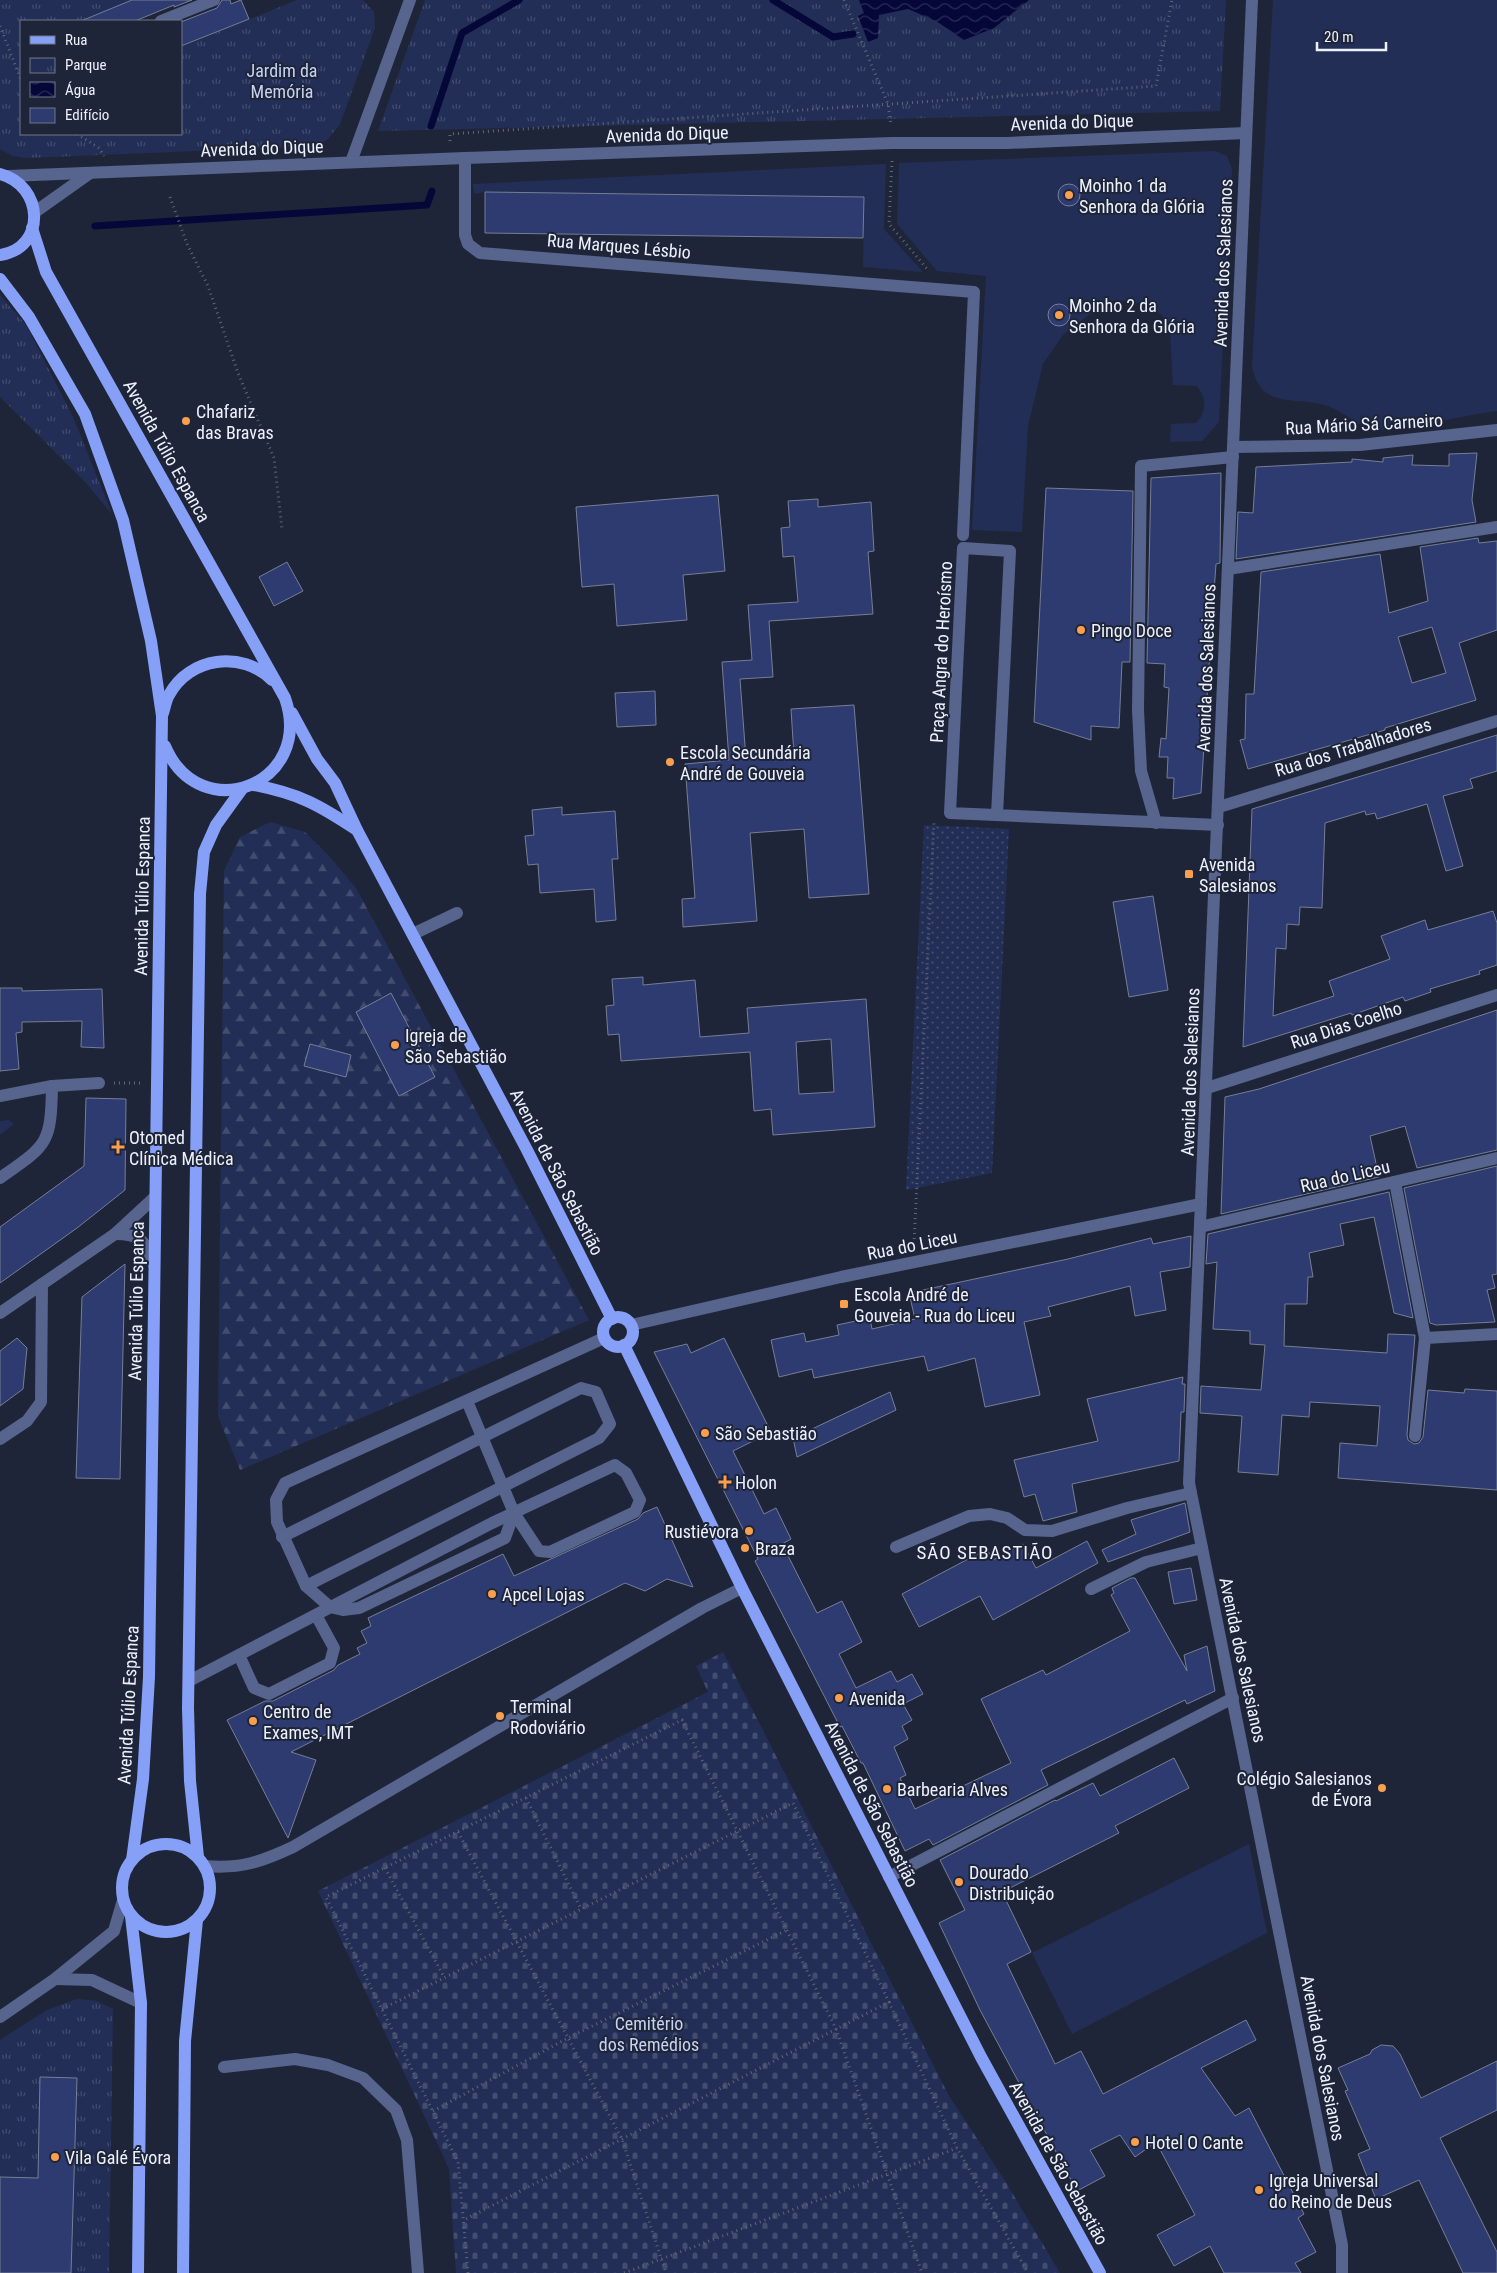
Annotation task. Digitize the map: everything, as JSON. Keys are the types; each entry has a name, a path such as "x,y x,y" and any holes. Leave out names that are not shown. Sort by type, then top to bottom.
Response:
{"main road":[{"path":"4,175 27,190 35,212"},
{"name":"Avenida Túlio Espanca","path":"0,255 17,248 26,240 32,228 35,212"},
{"name":"Avenida Túlio Espanca","path":"32,228 46,272 279,687 290,710 291,729 288,748 278,765 248,787 216,825 204,852 200,894 189,1681 190,1781 201,1862 209,1880 210,1894 205,1908 197,1920 185,2041 183,2273"},
{"name":"Avenida Túlio Espanca","path":"0,279 29,316 84,414 123,520 151,641 162,716 148,1706 143,1779 132,1860 125,1872 122,1886 123,1900 131,1916 141,2003 138,2273"},
{"name":"Avenida Túlio Espanca","path":"162,716 169,695 182,677 201,665 222,660 244,662 263,672 279,687"},
{"name":"Avenida de São Sebastião","path":"290,710 317,758 335,783 357,830 527,1150 612,1319"},
{"name":"Avenida Túlio Espanca","path":"163,741 171,760 184,775 202,786 222,791 248,787"},
{"name":"Avenida de São Sebastião","path":"248,787 286,791 316,804 357,830"},
{"path":"612,1319 625,1319 631,1325 631,1339 624,1346 611,1345 604,1338 603,1329 612,1319"},
{"name":"Avenida de São Sebastião","path":"624,1346 742,1588 981,2057 1100,2273"},
{"path":"132,1860 143,1850 157,1845 171,1844 186,1848 201,1862"},
{"path":"131,1916 142,1926 156,1931 170,1932 185,1928 197,1920"}],"street":[{"path":"164,20 214,0"},
{"path":"352,162 410,0"},
{"name":"Avenida dos Salesianos","path":"1252,0 1189,1483 1342,2245 1342,2273"},
{"name":"Avenida do Dique","path":"4,175 1246,133"},
{"name":"Rua Marques Lésbio","path":"465,158 465,235 468,244 480,253 974,292 963,535"},
{"path":"35,212 90,173"},
{"name":"Rua Mário Sá Carneiro","path":"1156,823 1141,770 1138,710 1141,466 1233,452 1360,445 1497,430"},
{"path":"1228,569 1497,527"},
{"name":"Praça Angra do Heroísmo","path":"963,548 1010,551 997,815 950,813 963,548"},
{"name":"Rua dos Trabalhadores","path":"1219,807 1497,721"},
{"path":"997,815 1218,825"},
{"path":"413,934 458,912"},
{"name":"Rua Dias Coelho","path":"1206,1088 1497,995"},
{"path":"0,1096 52,1086 99,1083"},
{"path":"0,1178 34,1155 48,1138 52,1122 52,1086"},
{"name":"Rua do Liceu","path":"1200,1227 1497,1158"},
{"path":"1395,1182 1425,1338 1415,1436"},
{"path":"0,1313 115,1234 154,1198"},
{"name":"Rua do Liceu","path":"631,1325 914,1262 1201,1204"},
{"path":"115,1234 136,1236 142,1240 147,1246 154,1264"},
{"path":"0,1439 27,1421 41,1402 42,1284"},
{"path":"1425,1338 1497,1334"},
{"path":"514,1513 505,1538 359,1608 342,1610 330,1607 306,1586 276,1522 276,1500 285,1483 604,1338"},
{"path":"282,1537 581,1388 596,1392 610,1424 599,1438 306,1586"},
{"path":"189,1681 514,1513 614,1465 626,1473 640,1500 635,1512 550,1552 539,1551 514,1513 467,1401"},
{"path":"896,1547 969,1516 990,1514 1007,1518 1025,1530 1052,1531 1127,1508 1192,1494"},
{"path":"1091,1589 1146,1562 1202,1548"},
{"path":"201,1862 228,1868 256,1864 293,1847 694,1612 742,1588"},
{"path":"239,1655 254,1688 269,1694 330,1663 334,1648 316,1615"},
{"path":"890,1877 1233,1698"},
{"path":"0,2017 55,1980 114,1931 123,1900"},
{"path":"55,1980 92,1980 141,2003"},
{"path":"224,2067 295,2059 328,2065 363,2078 396,2110 407,2140 418,2273"}],"path":[{"path":"844,0 888,104 891,127"},
{"path":"450,134 1156,86 1172,0"},
{"path":"0,26 20,76"},
{"path":"78,135 98,148 105,159"},
{"path":"892,160 889,224 931,273 930,289"},
{"path":"170,197 187,244 208,286 238,373 274,458 282,529"},
{"path":"914,1262 935,813"},
{"path":"99,1083 156,1082"},
{"path":"468,2273 458,2162 326,1897 682,1720 836,2029 922,2273"},
{"path":"526,1798 581,1908"},
{"path":"382,2008 793,1803 957,2148 1028,2273"},
{"path":"458,1832 515,1942 622,2139 666,2273"},
{"path":"385,1868 444,1977"},
{"path":"433,2111 568,2038 786,1930"},
{"path":"464,2220 889,2002"},
{"path":"624,2273 957,2148"}],"green space":[{"name":"Jardim da Memória","path":"0,0 132,0 82,20 20,20 20,135 182,135 182,47 297,0 363,0 374,12 375,28 340,124 328,139 316,146 26,158 13,156 0,149"},
{"path":"425,0 1226,0 1220,111 378,131"},
{"path":"1273,0 1497,0 1497,411 1412,427 1376,430 1361,425 1328,406 1272,396 1263,390 1257,380 1252,366"},
{"path":"1215,151 1227,156 1232,169 1219,422 1202,441 1170,442 1171,424 1196,423 1200,418 1204,409 1203,396 1197,386 1173,385 1170,333 1162,315 1145,304 1118,300 1103,304 1063,335 1043,364 1028,426 1022,532 972,530 986,276 937,271 897,224 899,163"},
{"path":"886,164 884,229 923,272 863,267 864,197 485,192 474,194 473,184"},
{"path":"0,295 26,325 73,417 112,514 86,483 0,397"},
{"path":"270,822 305,832 329,856 356,888 589,1320 240,1470 218,1416 224,871 240,837"},
{"path":"924,825 1009,829 992,1173 906,1190"},
{"path":"9,1120 14,1124 0,1135 0,1121"},
{"name":"Cemitério dos Remédios","path":"723,1652 949,2096 1005,2181 1060,2273 456,2273 449,2168 318,1891 708,1692 696,1666"},
{"path":"1249,1844 1267,1933 1072,2034 1032,1953"},
{"name":"Vila Galé Évora","path":"77,1999 97,2001 113,2009 109,2273 0,2273 0,2040 47,2010"}],"water":[{"path":"859,0 1029,0 994,28 964,40 936,21 908,9 879,15 878,38 868,42 858,16 864,13"}],"building":[{"path":"132,0 192,0 174,7 174,5 137,20 83,20"},
{"path":"222,0 230,0 231,4 241,0 249,19 182,46 182,22 217,8"},
{"name":"Moinho 1 da Senhora da Glória","path":"1069,184 1077,187 1080,195 1077,203 1069,206 1061,203 1058,195 1061,187"},
{"path":"485,192 864,197 863,238 485,233"},
{"name":"Moinho 2 da Senhora da Glória","path":"1059,304 1067,307 1070,315 1067,323 1059,326 1051,323 1048,315 1051,307"},
{"path":"1477,453 1472,500 1476,522 1236,559 1238,512 1253,513 1256,467 1352,462 1352,459 1383,462 1383,458 1413,455 1412,465 1449,466 1449,454"},
{"path":"1221,473 1220,563 1216,564 1201,793 1173,799 1174,778 1167,778 1168,757 1159,757 1161,738 1166,739 1169,688 1164,687 1165,664 1147,663 1151,478"},
{"name":"Pingo Doce","path":"1046,488 1133,491 1130,662 1122,662 1119,728 1091,726 1091,740 1034,722"},
{"path":"718,495 725,571 683,575 687,620 617,626 614,584 582,587 576,507"},
{"path":"818,499 818,507 871,502 874,551 868,552 873,614 769,621 773,677 740,679 746,759 794,756 791,709 854,705 869,894 809,898 804,829 750,833 757,921 683,927 682,899 695,898 685,764 729,760 722,662 752,660 748,605 798,602 794,556 783,557 781,528 790,527 788,501"},
{"path":"1478,538 1479,543 1497,541 1497,630 1459,643 1476,700 1385,728 1385,730 1248,769 1240,740 1245,739 1246,694 1254,694 1261,572 1380,554 1389,613 1428,601 1420,547","holes":["1432,627 1446,673 1412,683 1398,637"]},
{"path":"287,562 303,591 274,606 259,577"},
{"path":"655,691 656,725 617,727 615,693"},
{"path":"1497,735 1497,771 1470,779 1473,788 1443,796 1463,866 1446,871 1427,804 1377,819 1375,813 1366,815 1365,811 1325,823 1322,908 1300,907 1299,925 1287,924 1286,949 1276,948 1273,1016 1334,996 1329,981 1390,959 1381,936 1425,920 1428,930 1493,911 1497,923 1497,965 1479,971 1480,974 1430,989 1431,992 1405,1001 1403,997 1352,1015 1351,1013 1243,1047 1252,809"},
{"path":"562,807 562,815 615,811 618,859 612,859 616,920 596,922 594,889 540,893 538,864 528,865 525,836 534,835 532,810"},
{"path":"1153,896 1168,990 1129,997 1113,902"},
{"path":"643,977 643,985 695,980 700,1037 749,1033 747,1008 866,999 875,1127 773,1135 771,1109 754,1111 750,1052 621,1061 619,1034 608,1035 606,1006 614,1005 612,979","holes":["831,1039 834,1092 799,1094 796,1042"]},
{"path":"0,988 22,988 22,991 102,989 104,1048 81,1047 82,1021 22,1022 22,1032 16,1033 19,1069 0,1071"},
{"name":"Igreja de São Sebastião","path":"391,993 435,1077 399,1096 356,1012"},
{"path":"1497,1010 1497,1150 1417,1168 1405,1126 1370,1136 1379,1177 1221,1214 1225,1097 1259,1089"},
{"path":"310,1044 351,1055 346,1077 304,1066"},
{"path":"86,1098 126,1099 125,1190 77,1228 0,1283 0,1227 84,1166"},
{"path":"1497,1166 1497,1274 1492,1275 1495,1288 1487,1290 1495,1322 1436,1325 1430,1323 1404,1188"},
{"path":"1389,1192 1413,1318 1394,1313 1374,1217 1340,1224 1344,1245 1309,1253 1313,1277 1308,1277 1307,1304 1285,1304 1284,1346 1387,1353 1388,1334 1415,1335 1408,1440 1414,1444 1419,1443 1423,1437 1428,1390 1464,1393 1465,1389 1497,1391 1497,1490 1338,1478 1340,1443 1377,1446 1380,1406 1310,1402 1309,1417 1282,1415 1278,1475 1238,1472 1242,1416 1200,1413 1201,1386 1261,1390 1265,1345 1250,1344 1250,1331 1213,1329 1217,1262 1206,1264 1208,1234"},
{"path":"1191,1236 1190,1267 1160,1272 1166,1310 1135,1316 1130,1286 1048,1307 1051,1316 1024,1322 1040,1395 985,1407 975,1358 928,1371 924,1356 814,1378 812,1369 779,1377 771,1340 804,1333 806,1342 839,1335 837,1325 870,1318 872,1329 915,1319 909,1293 1068,1259 1151,1238 1153,1244"},
{"path":"125,1264 120,1479 76,1478 82,1297"},
{"path":"17,1338 27,1348 23,1389 0,1406 0,1351"},
{"path":"724,1338 771,1432 733,1451 764,1514 776,1508 791,1539 782,1544 817,1613 842,1601 862,1642 839,1654 856,1688 891,1671 897,1682 912,1674 923,1694 903,1704 912,1720 902,1726 908,1739 894,1747 906,1775 900,1778 915,1809 1011,1763 981,1699 1043,1670 1046,1675 1130,1631 1111,1595 1114,1593 1112,1588 1131,1578 1135,1578 1187,1671 1184,1655 1207,1646 1215,1691 1187,1704 1185,1700 1041,1770 1048,1785 933,1845 929,1839 905,1851 863,1763 861,1763 842,1726 840,1727 755,1561 758,1559 654,1352 687,1344 691,1353"},
{"path":"1183,1377 1182,1384 1185,1384 1184,1412 1181,1412 1179,1461 1072,1484 1077,1512 1043,1521 1035,1494 1024,1497 1014,1460 1098,1441 1087,1399"},
{"path":"890,1392 896,1410 797,1457 793,1438"},
{"path":"1185,1503 1190,1532 1108,1562 1102,1550 1136,1534 1131,1520"},
{"name":"Terminal Rodoviário","path":"657,1507 693,1587 667,1579 645,1591 625,1583 291,1752 316,1760 288,1838 227,1720 265,1701 273,1701 334,1670 338,1665 360,1654 357,1648 367,1643 361,1631 371,1626 368,1618 503,1554 514,1576 638,1519 643,1513"},
{"path":"1087,1541 1098,1563 993,1620 980,1596 919,1627 902,1594 987,1549 993,1560 1023,1544 1036,1568"},
{"path":"1191,1568 1197,1600 1174,1604 1168,1572"},
{"path":"1174,1758 1189,1788 1115,1826 1119,1833 1002,1892 1031,1952 1007,1964 1055,2064 1081,2051 1103,2094 1246,2020 1256,2040 1201,2068 1235,2116 1249,2108 1304,2214 1298,2218 1316,2252 1295,2263 1301,2273 1224,2273 1210,2246 1174,2266 1157,2235 1195,2215 1156,2142 1135,2157 1120,2135 1090,2150 1105,2176 1077,2191 980,2010 939,1923 965,1910 940,1860 1055,1800 1093,1783 1100,1796"},
{"path":"1381,2045 1393,2046 1400,2054 1421,2098 1497,2061 1497,2110 1440,2138 1497,2252 1497,2273 1463,2273 1419,2180 1376,2199 1358,2154 1370,2149 1345,2091 1348,2090 1338,2068 1370,2054 1372,2050"},
{"path":"40,2077 77,2078 71,2273 0,2273 0,2177 38,2178"}],"waterway":[{"path":"431,126 462,33 519,0"},
{"path":"773,0 833,37 853,34"},
{"path":"95,226 427,205 432,191"}],"place":[{"name":"Moinho 1 da Senhora da Glória","path":"1069,195"},
{"name":"Moinho 2 da Senhora da Glória","path":"1059,315"},
{"name":"Chafariz das Bravas","path":"186,421"},
{"name":"Pingo Doce","path":"1081,630"},
{"name":"Escola Secundária André de Gouveia","path":"670,762"},
{"name":"Avenida Salesianos","path":"1189,874"},
{"name":"Igreja de São Sebastião","path":"395,1045"},
{"name":"Otomed Clínica Médica","path":"118,1147"},
{"name":"Escola André de Gouveia - Rua do Liceu","path":"844,1304"},
{"name":"São Sebastião","path":"705,1433"},
{"name":"Holon","path":"725,1482"},
{"name":"Rustiévora","path":"749,1531"},
{"name":"Braza","path":"745,1548"},
{"name":"Apcel Lojas","path":"492,1594"},
{"name":"Avenida","path":"839,1698"},
{"name":"Terminal Rodoviário","path":"500,1716"},
{"name":"Centro de Exames, IMT","path":"253,1721"},
{"name":"Colégio Salesianos de Évora","path":"1382,1788"},
{"name":"Barbearia Alves","path":"887,1789"},
{"name":"Dourado Distribuição","path":"959,1882"},
{"name":"Hotel O Cante","path":"1135,2142"},
{"name":"Vila Galé Évora","path":"55,2157"},
{"name":"Igreja Universal do Reino de Deus","path":"1259,2190"}],"district":[{"name":"SÃO SEBASTIÃO","path":"985,1552"}]}
